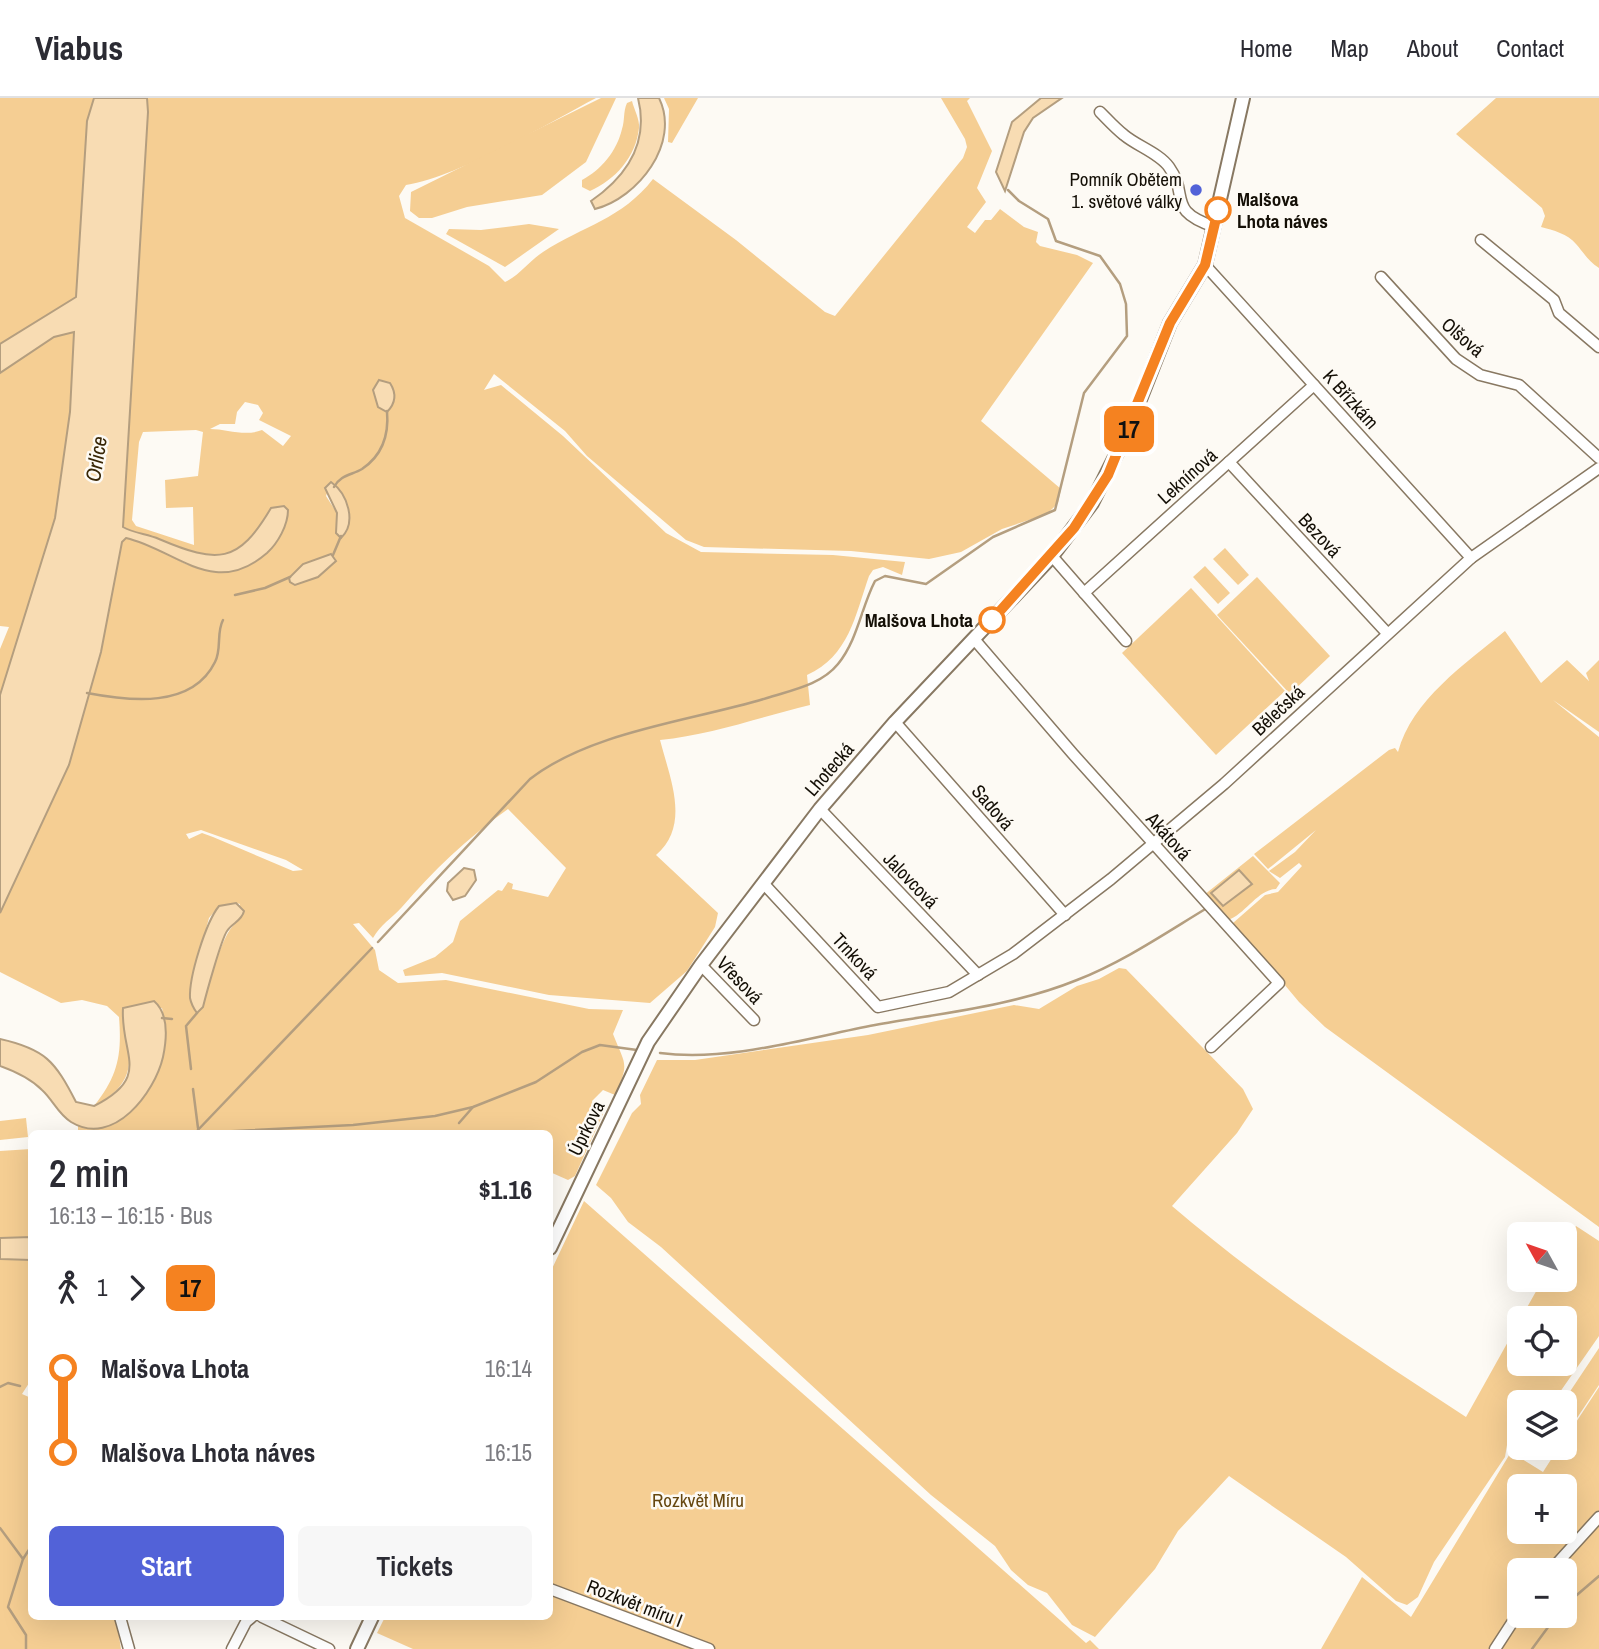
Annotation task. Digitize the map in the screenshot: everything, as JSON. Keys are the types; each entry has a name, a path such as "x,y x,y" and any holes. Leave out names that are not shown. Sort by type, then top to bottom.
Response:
{"street":[{"name":"Lhotecká","path":"658,1026 820,809 895,722 1052,555 1092,503 1108,475 1170,323 1205,265 1243,98"},
{"path":"1100,112 1124,136 1166,163 1176,177 1177,191 1185,211 1195,221 1215,228"},
{"path":"1481,240 1554,300 1559,313 1599,347"},
{"name":"K Břízkám","path":"1205,265 1471,558"},
{"name":"Olšová","path":"1381,277 1456,359 1480,375 1519,386 1599,458"},
{"name":"Leknínová","path":"1084,593 1314,385"},
{"name":"Bezová","path":"1228,462 1387,633"},
{"name":"Bělečská","path":"978,975 1013,954 1065,915 1224,785 1471,558 1599,468"},
{"path":"1052,555 1126,641"},
{"name":"Akátová","path":"974,639 1279,983 1211,1047"},
{"name":"Sadová","path":"895,722 1065,915"},
{"name":"Jalovcová","path":"820,809 978,975"},
{"name":"Trnková","path":"763,883 878,1007 948,992 978,975"},
{"name":"Vřesová","path":"702,965 754,1020"},
{"name":"Úprkova","path":"553,1242 658,1026"},
{"path":"1562,1558 1599,1517"},
{"name":"Rozkvět míru I","path":"553,1590 709,1649"},
{"path":"121,1620 129,1649"},
{"path":"232,1649 248,1620"},
{"path":"268,1620 329,1649"},
{"path":"357,1649 371,1620"},
{"path":"1494,1649 1508,1628"}],"green space":[{"path":"0,98 94,98 87,121 76,297 0,344"},
{"path":"147,98 596,98 476,161 451,172 406,185 399,196 405,218 489,266 505,282 543,252 628,204 653,179 736,240 825,312 835,316 963,158 967,147 965,139 941,98 970,98 967,101 992,151 977,188 986,202 967,227 975,233 985,220 991,220 1000,209 1024,227 1038,232 1036,242 1040,246 1077,255 1093,263 981,421 1061,489 1058,503 1047,514 1002,529 961,552 929,559 851,551 704,547 686,540 587,456 565,431 494,374 484,390 501,385 563,436 666,533 701,552 833,555 905,562 902,575 883,567 873,570 869,576 854,620 841,646 821,667 807,675 810,705 717,730 660,740 675,801 675,816 667,843 656,855 718,913 715,927 687,971 650,1003 549,995 442,973 405,976 403,970 435,957 453,942 460,921 498,890 502,891 508,882 513,884 512,889 548,897 566,868 508,809 451,856 373,938 359,923 353,924 375,950 379,970 398,983 446,980 589,1009 623,1010 613,1034 623,1058 623,1076 615,1095 603,1090 592,1101 594,1108 603,1114 575,1176 568,1180 553,1173 553,1130 78,1130 78,1125 98,1128 166,1028 162,1008 123,1015 129,1057 125,1078 118,1088 94,1106 108,1085 117,1064 120,1043 119,1017 107,1006 82,1000 61,1003 0,972 0,913 69,765 89,693 122,542 126,538 145,544 204,570 238,568 259,559 272,508 248,540 225,554 197,553 122,527","holes":["245,402 258,405 263,413 259,420 291,436 283,446 262,430 243,433 210,429 220,424 235,424 237,412","143,432 203,432 198,476 165,480 166,508 193,507 194,545 136,526 132,520 139,442","331,482 341,492 347,506 345,534 336,533 337,513 326,496","201,830 286,860 303,870 293,871 202,833 189,839 186,834","240,904 235,924 225,938 216,962 203,1007 194,974 209,918 219,906"]},
{"path":"601,98 616,98 586,162 542,195 467,207 432,218 419,218 410,211 411,192"},
{"path":"664,98 698,98 672,143 668,142 669,109"},
{"path":"1496,98 1599,98 1599,268 1569,238 1541,227 1545,216 1542,208 1456,134"},
{"path":"632,101 639,128 629,158 608,181 590,191 582,187 582,180 602,165 612,152 620,137 627,103"},
{"path":"529,224 559,229 505,267 446,234 449,229 481,230"},
{"path":"74,331 70,412 55,518 0,695 0,649 9,627 0,626 0,373 54,337"},
{"path":"1225,548 1249,575 1238,585 1213,559"},
{"path":"1205,566 1230,593 1218,604 1193,577"},
{"path":"1257,577 1330,656 1290,694 1217,615"},
{"path":"1191,588 1285,691 1216,755 1122,653"},
{"path":"1505,631 1541,683 1567,660 1589,681 1586,673 1599,660 1599,732 1553,700 1599,737 1599,1227 1325,1027 1299,1002 1233,923 1265,895 1278,892 1302,866 1299,863 1280,878 1269,871 1295,852 1316,830 1268,869 1254,854 1389,750 1395,748 1398,752 1405,733 1427,700 1457,670"},
{"path":"1253,856 1280,883 1276,889 1263,893 1228,920 1204,895"},
{"path":"1119,968 1126,969 1243,1089 1253,1109 1237,1133 1172,1206 1278,1290 1466,1417 1507,1344 1507,1376 1571,1376 1561,1390 1507,1390 1505,1457 1434,1562 1418,1597 1407,1605 1396,1601 1346,1557 1229,1476 1178,1531 1155,1569 1095,1637 1072,1625 1047,1593 1028,1585 1011,1570 995,1546 931,1495 661,1247 628,1222 611,1198 596,1185 632,1113 641,1104 640,1095 657,1060 695,1060 868,1035 1014,1005 1039,1009 1077,986 1099,979"},
{"path":"26,1118 28,1137 0,1140 0,1121"},
{"path":"28,1149 28,1237 0,1238 0,1151"},
{"name":"Rozkvět Míru","path":"584,1201 1086,1643 1090,1640 1099,1649 413,1649 377,1633 384,1620 553,1620 553,1267"},
{"path":"1577,1227 1599,1241 1599,1336 1577,1368 1577,1306 1528,1306 1536,1292 1577,1292"},
{"path":"0,1259 28,1260 28,1385 22,1394 28,1397 28,1620 116,1620 121,1649 0,1649"},
{"path":"1599,1348 1599,1385 1577,1418 1577,1390 1571,1390"},
{"path":"1599,1387 1599,1649 1321,1649 1362,1577 1411,1617 1507,1459 1524,1460 1543,1472 1551,1460 1577,1460 1577,1421"}],"water":[{"name":"Orlice","path":"94,98 147,98 148,112 123,527 197,553 212,555 237,549 248,540 271,508 284,506 288,510 288,516 282,533 267,553 248,566 230,572 213,572 196,567 126,538 122,542 101,652 69,765 0,913 0,695 55,518 70,412 74,332 54,337 0,373 0,344 76,297 87,121"},
{"path":"638,98 659,98 664,115 660,150 640,181 611,203 595,209 591,201 615,181 632,157 640,129"},
{"path":"1041,98 1062,98 1033,118 1024,132 1005,191 996,172 1012,122"},
{"path":"379,380 390,383 394,391 394,402 387,412 378,407 373,390"},
{"path":"331,482 342,494 348,509 349,525 341,538 336,533 337,513 325,488"},
{"path":"331,554 336,561 318,577 295,585 290,582 289,578 303,564"},
{"path":"464,868 474,870 476,880 465,896 453,900 447,891 448,883"},
{"path":"1239,870 1252,884 1223,906 1211,893"},
{"path":"236,903 244,911 243,914 224,936 203,1007 197,1013 190,1000 190,988 204,936 219,906"},
{"path":"154,1001 162,1013 166,1034 159,1071 142,1100 117,1122 102,1128 87,1128 71,1122 38,1086 0,1066 0,1039 28,1047 55,1067 76,1102 94,1106 123,1085 128,1074 130,1063 123,1008"},
{"path":"28,1237 28,1260 0,1259 0,1238"}],"waterway":[{"path":"378,942 530,779 555,763 612,738 738,706 815,682 831,671 845,654 875,581 885,576 926,584 993,537 1055,510 1084,393 1127,336 1126,304 1120,284 1100,256 1056,241 1048,219 1019,201 1008,190"},
{"path":"334,487 339,480 362,469 380,451 386,436 387,411"},
{"path":"333,555 341,536"},
{"path":"235,595 265,588 290,577"},
{"path":"87,693 140,699 175,695 191,688 205,677 215,662 223,620"},
{"path":"660,1053 687,1055 741,1052 1028,996 1053,989 1111,965 1207,908"},
{"path":"198,1130 372,948"},
{"path":"191,1069 186,1026 197,1013"},
{"path":"162,1018 172,1019"},
{"path":"255,1130 353,1125 435,1116 473,1107 536,1082 582,1052 600,1045 637,1050"},
{"path":"193,1089 198,1128"},
{"path":"459,1123 473,1107"},
{"path":"0,1387 8,1383 20,1386"},
{"path":"0,1528 23,1559"},
{"path":"26,1649 26,1635 8,1607 28,1551"},
{"path":"1577,1595 1599,1576"},
{"path":"1532,1649 1547,1628"}],"bus line":[{"name":"17","path":"992,620 1074,528 1108,475 1170,323 1205,265 1218,210"}],"place":[{"name":"Pomník Obětem 1. světové války","path":"1196,190"},
{"name":"Malšova Lhota náves","path":"1218,210"},
{"name":"Malšova Lhota","path":"992,620"}]}
